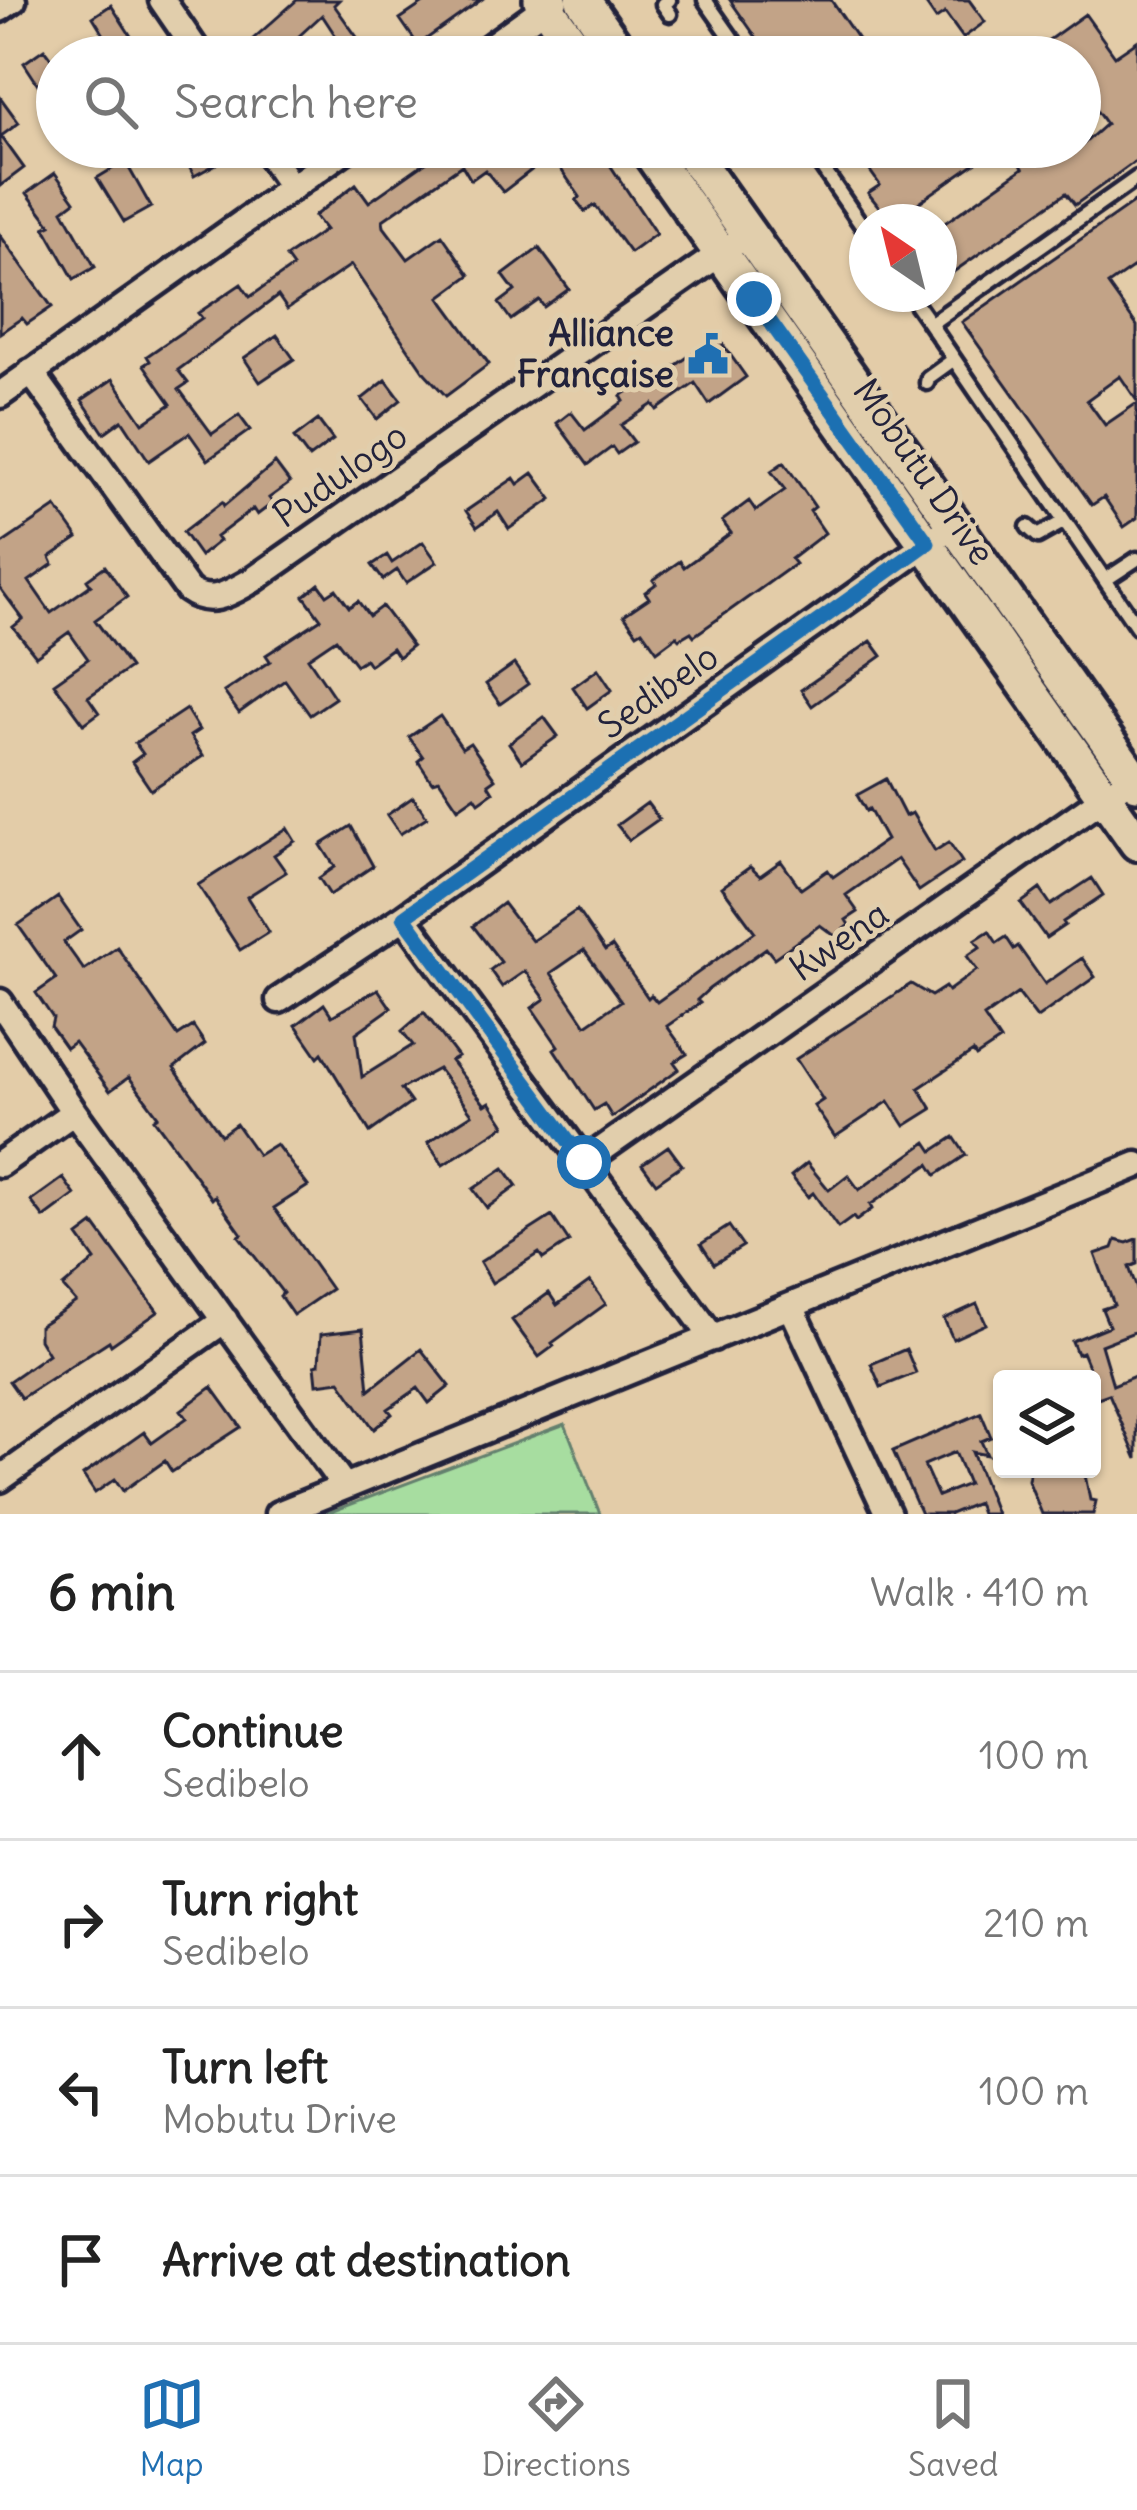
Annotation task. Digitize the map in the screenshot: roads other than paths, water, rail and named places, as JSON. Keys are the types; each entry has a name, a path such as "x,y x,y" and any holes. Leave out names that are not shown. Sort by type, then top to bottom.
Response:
{"main road":[{"path":"583,0 608,36"},
{"path":"547,2 569,36"},
{"name":"Mobutu Drive","path":"665,168 735,243 941,534 1137,844"},
{"path":"698,168 735,243"},
{"path":"941,534 1135,780"}],"street":[{"path":"0,9 13,0"},
{"path":"162,0 187,36"},
{"path":"503,36 547,2"},
{"path":"278,168 292,188"},
{"path":"0,394 320,168"},
{"name":"Pudulogo","path":"31,372 188,590 210,600 253,580 735,243"},
{"name":"Sedibelo","path":"279,1000 404,917 941,534"},
{"name":"Kwena","path":"584,1162 1135,780"},
{"path":"404,917 713,1338"},
{"path":"0,1002 344,1486"},
{"path":"0,1164 74,1112"},
{"path":"278,1514 1137,1165"},
{"path":"791,1306 888,1514"},
{"path":"0,1479 225,1320"}],"lane":[{"path":"705,0 730,36"},
{"path":"823,168 849,206"},
{"path":"930,324 1137,178"},
{"path":"922,312 1137,627"},
{"path":"927,383 953,360"},
{"path":"1028,527 1038,536 1063,522"},
{"path":"1105,580 1137,559"}],"place":[{"name":"Alliance Française","path":"708,354"}]}
